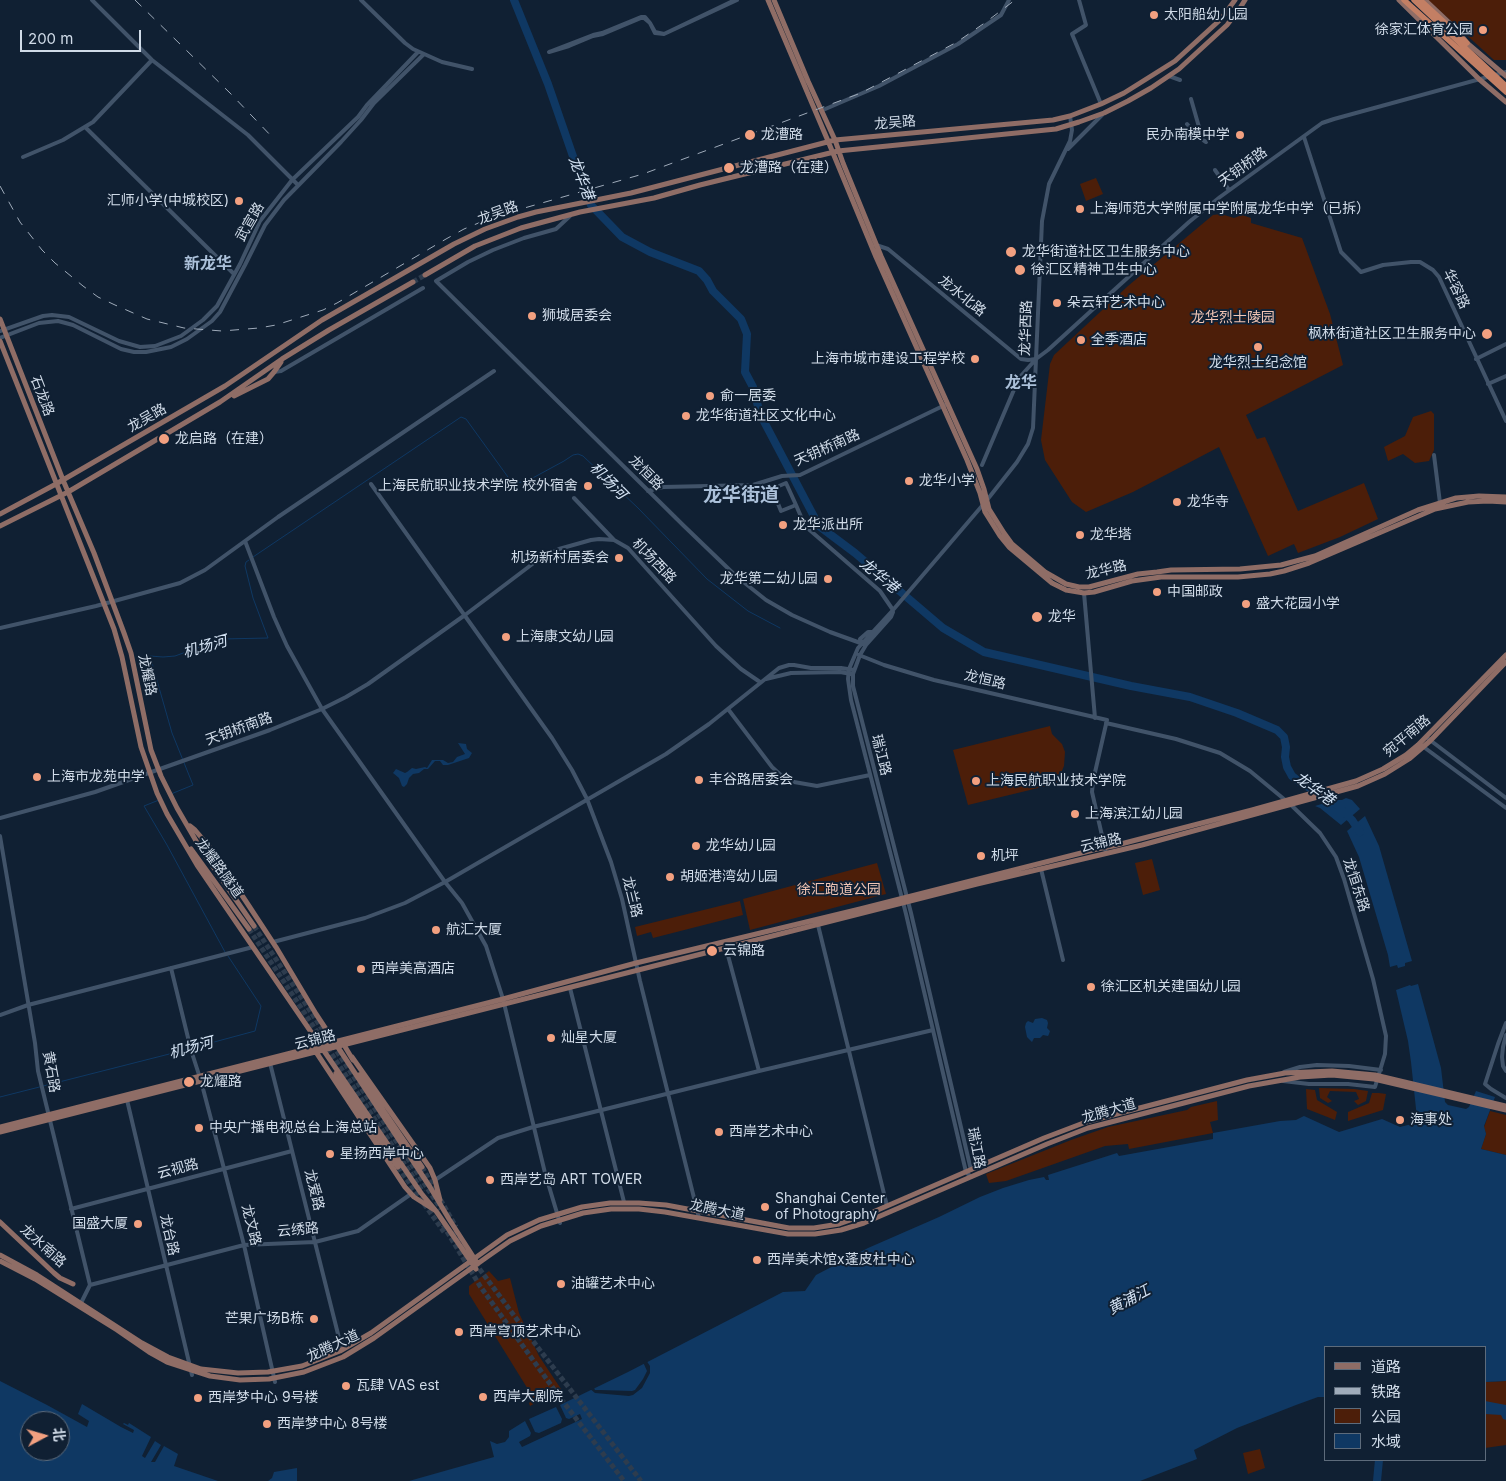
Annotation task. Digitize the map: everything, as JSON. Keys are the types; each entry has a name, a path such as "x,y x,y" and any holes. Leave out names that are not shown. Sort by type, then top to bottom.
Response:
{"highway":[{"path":"1404,0 1506,92"},
{"path":"1416,0 1467,43"},
{"path":"1416,0 1506,86"}],"main road":[{"path":"768,0 874,245"},
{"path":"774,0 835,140 835,152"},
{"path":"1070,116 1124,93 1175,61 1221,19 1234,0"},
{"path":"1072,124 1104,112 1142,93 1169,76 1227,25 1245,0"},
{"path":"1399,0 1479,79 1506,102"},
{"path":"1425,0 1458,31 1467,43 1505,73"},
{"name":"龙吴路","path":"0,514 56,484 225,386 322,320 470,236 518,217 631,193 828,141 1053,120 1070,116"},
{"name":"龙吴路","path":"425,275 490,239 521,228 580,212 654,198 835,152 1056,129 1072,124"},
{"name":"龙华路","path":"874,245 876,257 977,469 989,509 1012,544 1051,575 1066,584 1089,587 1138,574 1164,571 1268,567 1300,560 1331,550 1418,510 1456,498 1506,497"},
{"name":"龙华路","path":"874,245 946,405 976,482 982,505 992,525 1004,541 1039,574 1066,590 1084,593 1094,592 1132,581 1161,577 1238,577 1284,571 1309,563 1435,509 1468,502 1506,502"},
{"name":"龙吴路","path":"0,526 68,492 220,402 282,359 329,330 413,282"},
{"name":"石龙路","path":"0,319 3,332 63,480"},
{"name":"石龙路","path":"0,339 56,484"},
{"path":"220,402 268,379 282,359"},
{"name":"龙耀路","path":"63,480 112,601 130,653 151,750 170,795 186,823 195,830 212,850 273,942 336,1044 350,1059 415,1145 430,1168 439,1198 449,1219"},
{"name":"龙耀路","path":"56,484 114,629 122,656 141,747 149,773 170,820 197,865 421,1193 474,1263"},
{"name":"宛平南路","path":"1428,739 1506,655"},
{"name":"宛平南路","path":"1302,798 1356,781 1383,769 1421,745 1506,662"},
{"name":"宛平南路","path":"1302,798 1343,790 1386,774 1409,759 1421,745"},
{"name":"云锦路","path":"0,1132 49,1117 200,1078 504,1002 570,988 818,925 904,900 1041,869 1252,810 1302,798"},
{"name":"龙耀路隧道","path":"170,820 252,928 186,823"},
{"name":"云锦路","path":"336,1044 344,1045 504,1002 636,963 1105,851"},
{"path":"344,1045 363,1080 422,1167"},
{"name":"云锦路","path":"0,1126 126,1100 200,1078 316,1052 322,1048"},
{"name":"龙耀路","path":"316,1052 405,1187 411,1194 436,1211"},
{"path":"328,1056 340,1080 398,1167"},
{"name":"龙耀路","path":"350,1059 362,1085 430,1187 474,1263"},
{"path":"323,1062 340,1080"},
{"name":"龙腾大道","path":"558,1219 590,1212 620,1209 699,1214 775,1226 801,1228 839,1224 862,1217 1086,1122 1247,1080 1348,1072 1388,1077 1506,1106"},
{"name":"龙腾大道","path":"1317,1073 1387,1081 1506,1110"},
{"name":"龙腾大道","path":"274,1377 342,1350 474,1263 521,1235 589,1206 624,1202 666,1205 781,1234 801,1235 828,1232 864,1223 1088,1128 1278,1077"},
{"name":"龙水南路","path":"0,1222 54,1273 73,1284"},
{"name":"龙腾大道","path":"0,1255 38,1275 81,1305"},
{"name":"龙腾大道","path":"0,1261 81,1305 191,1370 200,1369 274,1377 310,1370 351,1353 474,1263"}],"street":[{"path":"92,0 152,60 248,135 298,185"},
{"path":"361,0 404,43 418,52 442,62 472,69"},
{"path":"736,0 664,34 655,33 650,23 641,18 603,34 549,52 641,17 645,17 650,23 656,32 664,34 736,0"},
{"path":"822,110 879,86 958,44 1001,15 1009,0"},
{"path":"1079,0 1086,25 1072,34 1101,104"},
{"name":"武宣路","path":"3,332 43,316 52,315 69,317 128,345 140,347 155,346 181,336 203,320 217,306 260,222 292,180 358,117 367,105 418,52"},
{"path":"0,339 3,332 39,323 58,321 73,325 121,349 134,352 146,352 171,347 187,339 212,321 226,301 271,216 298,185 321,164 374,103 423,55"},
{"path":"23,157 64,140 93,122 152,60"},
{"name":"天钥桥路","path":"982,465 1019,378 1036,359 1189,222 1229,190 1322,123 1505,73"},
{"path":"1169,76 1180,80"},
{"path":"1191,99 1201,134"},
{"path":"1064,155 1104,112"},
{"name":"龙华西路","path":"851,672 856,656 872,632 893,610 1018,462 1031,436 1033,428 1042,221 1049,184 1070,141 1072,124 1070,116"},
{"path":"1187,124 1196,135 1206,142"},
{"path":"85,127 239,278"},
{"name":"华容路","path":"1304,136 1342,252 1361,272 1383,264 1411,262 1420,262 1433,270 1439,277 1506,421"},
{"path":"1215,170 1229,190"},
{"name":"龙吴路","path":"436,281 493,250 556,228 572,214"},
{"name":"龙水北路","path":"874,245 888,249 1021,359 1036,359"},
{"name":"龙恒路","path":"436,281 736,576 778,608 805,622 864,644"},
{"path":"274,372 281,371 423,288"},
{"path":"1476,358 1506,344"},
{"path":"0,628 180,583 205,570 278,517 494,371"},
{"path":"1488,384 1506,376"},
{"name":"天钥桥南路","path":"648,491 663,487 753,485 782,476 800,475 946,405"},
{"path":"1434,455 1440,503"},
{"path":"796,505 781,511 772,489 786,483 796,505 805,526 880,591 893,610"},
{"name":"龙兰路","path":"371,484 563,754 587,799 619,890 699,1214"},
{"path":"574,498 614,540"},
{"name":"机场西路","path":"465,615 539,559 553,551 591,540 614,540 628,548 638,558 728,658 761,681"},
{"path":"246,541 262,589 277,625 322,708 445,882 462,902 486,946 504,1002 533,1127 558,1219"},
{"path":"1084,593 1095,718"},
{"name":"龙华西路","path":"864,644 891,617 893,610"},
{"name":"天钥桥南路","path":"0,818 95,792 270,730 322,708 368,684 465,615"},
{"name":"龙恒路","path":"856,656 934,680 1106,722"},
{"path":"273,942 365,918 405,903 445,882 666,754 728,709 779,668 789,665 851,672"},
{"path":"761,681 791,673 851,672"},
{"name":"瑞江路","path":"851,672 849,693 904,900 933,1030 971,1177"},
{"name":"瑞江路","path":"851,672 855,699 968,1171"},
{"path":"728,709 772,766 784,778 794,782 817,786 870,775"},
{"path":"1105,851 1092,792 1106,722"},
{"name":"龙恒东路","path":"1106,722 1176,738 1220,753 1250,771 1288,802 1312,824 1327,842 1336,857 1344,878 1371,972 1386,1036 1386,1050 1381,1070"},
{"path":"1428,739 1506,798"},
{"path":"1421,745 1506,808"},
{"name":"黄石路","path":"0,836 40,1080 90,1285"},
{"path":"1041,869 1063,960"},
{"path":"818,925 886,1206"},
{"path":"0,1015 28,1005 253,947"},
{"path":"726,948 760,1071"},
{"name":"龙文路","path":"171,968 244,1245 274,1377"},
{"path":"570,988 624,1202"},
{"path":"1506,1023 1486,1084 1506,1098"},
{"path":"435,1180 498,1138 533,1127 933,1030"},
{"path":"1506,1035 1502,1058 1506,1071"},
{"name":"龙爱路","path":"270,1063 342,1350"},
{"path":"1317,1065 1381,1070 1375,1087 1309,1084 1278,1077 1292,1069 1317,1065"},
{"name":"龙台路","path":"126,1100 191,1370"},
{"name":"云视路","path":"70,1209 292,1151"},
{"name":"云绣路","path":"90,1285 244,1245 315,1242 358,1231 411,1194"},
{"path":"81,1305 90,1285"}],"green space":[{"name":"徐家汇体育公园","path":"1428,0 1506,0 1506,60 1494,60"},
{"path":"1096,178 1103,194 1086,201 1080,184"},
{"name":"龙华烈士陵园","path":"1221,214 1234,218 1242,215 1251,218 1251,223 1302,238 1330,314 1343,365 1246,415 1257,439 1265,437 1298,511 1364,483 1378,519 1340,537 1298,553 1294,544 1268,556 1219,447 1133,492 1086,512 1072,502 1045,460 1041,440 1050,364 1054,355 1128,286 1213,215"},
{"path":"1431,411 1434,414 1434,450 1429,461 1415,463 1403,454 1388,461 1384,447 1405,436 1413,417"},
{"path":"1050,726 1052,734 1062,744 1065,752 1064,766 1061,773 1063,782 968,805 953,750"},
{"path":"1152,859 1160,890 1143,895 1135,863"},
{"name":"徐汇跑道公园","path":"877,863 886,894 750,930 743,899"},
{"path":"740,901 743,915 653,938 651,932 637,936 635,927"},
{"path":"1319,1088 1368,1091 1366,1101 1358,1105 1354,1101 1359,1099 1356,1092 1330,1091 1327,1097 1332,1101 1328,1103 1320,1098"},
{"path":"1306,1089 1315,1090 1317,1100 1337,1112 1335,1120 1307,1109"},
{"path":"1372,1093 1386,1094 1383,1110 1348,1121 1348,1112 1369,1103"},
{"path":"1217,1101 1218,1120 1210,1122 1213,1133 1129,1149 1128,1144 1105,1146 1006,1181 989,1183 986,1174 1071,1140 1108,1127 1187,1110 1191,1107"},
{"path":"1490,1111 1506,1115 1506,1155 1481,1149 1486,1134 1484,1127"},
{"path":"489,1271 498,1281 510,1278 519,1313 539,1356 561,1389 530,1406 529,1403 534,1399 469,1294 469,1286"},
{"path":"1506,1381 1506,1445 1486,1448 1486,1382"},
{"path":"1260,1449 1265,1468 1248,1474 1243,1453"}],"water":[{"path":"458,743 466,744 467,749 472,753 469,758 448,765 435,761 428,769 413,774 404,787 399,778 393,773 396,769 405,773 412,768 427,768 432,760 453,762 457,757 465,754"},
{"path":"1346,798 1352,800 1360,809 1341,825 1315,806 1335,800 1342,800"},
{"path":"1365,816 1379,846 1412,961 1398,968 1397,965 1390,967 1359,857 1347,831"},
{"name":"黄浦江","path":"1418,984 1441,1068 1445,1102 1448,1105 1466,1109 1469,1107 1476,1091 1495,1097 1484,1126 1486,1134 1481,1149 1506,1155 1506,1381 1486,1382 1486,1346 1324,1346 1324,1397 1318,1397 1237,1428 1194,1450 1197,1459 1140,1481 409,1481 494,1457 490,1441 497,1444 505,1442 509,1437 509,1431 525,1421 531,1433 530,1436 519,1442 522,1447 582,1419 580,1414 569,1419 566,1418 560,1405 783,1292 805,1291 816,1275 868,1248 1003,1188 1044,1177 1046,1180 1049,1180 1048,1175 1117,1153 1119,1156 1213,1139 1213,1133 1296,1120 1304,1116 1339,1132 1382,1119 1400,1127 1412,1124 1417,1118 1411,1062 1396,990"},
{"path":"1042,1018 1047,1020 1049,1034 1048,1036 1043,1035 1040,1038 1034,1038 1032,1042 1027,1037 1026,1023 1028,1021 1033,1023 1035,1019"},
{"path":"0,1381 58,1411 20,1411 20,1461 70,1461 70,1418 87,1427 89,1421 78,1414 82,1404 133,1433 134,1430 124,1423 128,1425 129,1423 151,1437 142,1456 145,1458 155,1441 161,1445 151,1462 155,1462 164,1446 178,1454 174,1466 218,1481 0,1481"},
{"path":"1486,1401 1506,1405 1506,1420 1501,1415 1486,1414"},
{"path":"556,1407 562,1419 561,1423 539,1433 535,1432 529,1419"},
{"path":"297,1468 297,1481 268,1481 272,1478 274,1472"}],"pier":[{"path":"646,1360 650,1366 650,1373 642,1388 633,1395 595,1393 589,1388 593,1386 595,1390 635,1390 647,1371 643,1362"}],"waterway":[{"name":"龙华港","path":"514,0 548,84 591,205 622,237 650,252 699,271 713,291 741,319 747,334 745,372 753,387 760,414 819,526 855,553 943,628 984,652 1131,686 1190,697 1237,713 1277,730 1284,737 1287,767 1292,776 1337,805 1352,820 1360,832"},
{"name":"机场河","path":"253,557 461,417 466,419 513,484 529,480 573,455 583,456 638,508 707,579 748,611 780,628"},
{"name":"机场河","path":"171,794 193,785 172,733 150,656 175,656 222,639 268,638 253,598 245,566 249,560"},
{"name":"机场河","path":"159,800 144,806 225,952"},
{"name":"机场河","path":"192,1048 255,1031 261,1006 228,956"},
{"name":"机场河","path":"0,1097 189,1049"},
{"path":"1377,1481 1379,1461"}],"tunnel":[{"path":"413,282 425,275"},
{"path":"254,926 441,1209"},
{"path":"249,929 423,1192"},
{"path":"398,1167 444,1232"},
{"path":"422,1167 456,1227"},
{"path":"443,1225 480,1286 558,1395 624,1481"},
{"path":"454,1231 466,1250"},
{"path":"475,1263 641,1481"}],"railway":[{"path":"135,0 275,140"},
{"path":"0,186 20,222 42,250 55,263 98,297 147,319 184,328 222,331 276,325 323,310 464,229 493,217 643,174 861,93 957,42 1015,0"}],"place":[{"name":"太阳船幼儿园","path":"1154,15"},
{"name":"徐家汇体育公园","path":"1483,30"},
{"name":"龙漕路","path":"750,135"},
{"name":"民办南模中学","path":"1240,135"},
{"name":"龙漕路（在建）","path":"729,168"},
{"name":"汇师小学(中城校区)","path":"239,201"},
{"name":"上海师范大学附属中学附属龙华中学（已拆）","path":"1080,209"},
{"name":"龙华街道社区卫生服务中心","path":"1011,252"},
{"name":"徐汇区精神卫生中心","path":"1020,270"},
{"name":"朵云轩艺术中心","path":"1057,303"},
{"name":"狮城居委会","path":"532,316"},
{"name":"枫林街道社区卫生服务中心","path":"1487,334"},
{"name":"全季酒店","path":"1081,340"},
{"name":"龙华烈士纪念馆","path":"1258,347"},
{"name":"上海市城市建设工程学校","path":"975,359"},
{"name":"俞一居委","path":"710,396"},
{"name":"龙华街道社区文化中心","path":"686,416"},
{"name":"龙启路（在建）","path":"164,439"},
{"name":"龙华小学","path":"909,481"},
{"name":"上海民航职业技术学院 校外宿舍","path":"588,486"},
{"name":"龙华寺","path":"1177,502"},
{"name":"龙华派出所","path":"783,525"},
{"name":"龙华塔","path":"1080,535"},
{"name":"机场新村居委会","path":"619,558"},
{"name":"龙华第二幼儿园","path":"828,579"},
{"name":"中国邮政","path":"1157,592"},
{"name":"盛大花园小学","path":"1246,604"},
{"name":"龙华","path":"1037,617"},
{"name":"上海康文幼儿园","path":"506,637"},
{"name":"上海市龙苑中学","path":"37,777"},
{"name":"丰谷路居委会","path":"699,780"},
{"name":"上海民航职业技术学院","path":"976,781"},
{"name":"上海滨江幼儿园","path":"1075,814"},
{"name":"龙华幼儿园","path":"696,846"},
{"name":"机坪","path":"981,856"},
{"name":"胡姬港湾幼儿园","path":"670,877"},
{"name":"航汇大厦","path":"436,930"},
{"name":"云锦路","path":"712,951"},
{"name":"西岸美高酒店","path":"361,969"},
{"name":"徐汇区机关建国幼儿园","path":"1091,987"},
{"name":"灿星大厦","path":"551,1038"},
{"name":"龙耀路","path":"189,1082"},
{"name":"海事处","path":"1400,1120"},
{"name":"中央广播电视总台上海总站","path":"199,1128"},
{"name":"西岸艺术中心","path":"719,1132"},
{"name":"星扬西岸中心","path":"330,1154"},
{"name":"西岸艺岛 ART TOWER","path":"490,1180"},
{"name":"Shanghai Center of Photography","path":"765,1207"},
{"name":"国盛大厦","path":"138,1224"},
{"name":"西岸美术馆x蓬皮杜中心","path":"757,1260"},
{"name":"油罐艺术中心","path":"561,1284"},
{"name":"芒果广场B栋","path":"314,1319"},
{"name":"西岸穹顶艺术中心","path":"459,1332"},
{"name":"瓦肆 VAS est","path":"346,1386"},
{"name":"西岸大剧院","path":"483,1397"},
{"name":"西岸梦中心 9号楼","path":"198,1398"},
{"name":"西岸梦中心 8号楼","path":"267,1424"}],"district":[{"name":"新龙华","path":"208,264"},
{"name":"龙华","path":"1021,383"},
{"name":"龙华街道","path":"741,495"}]}
